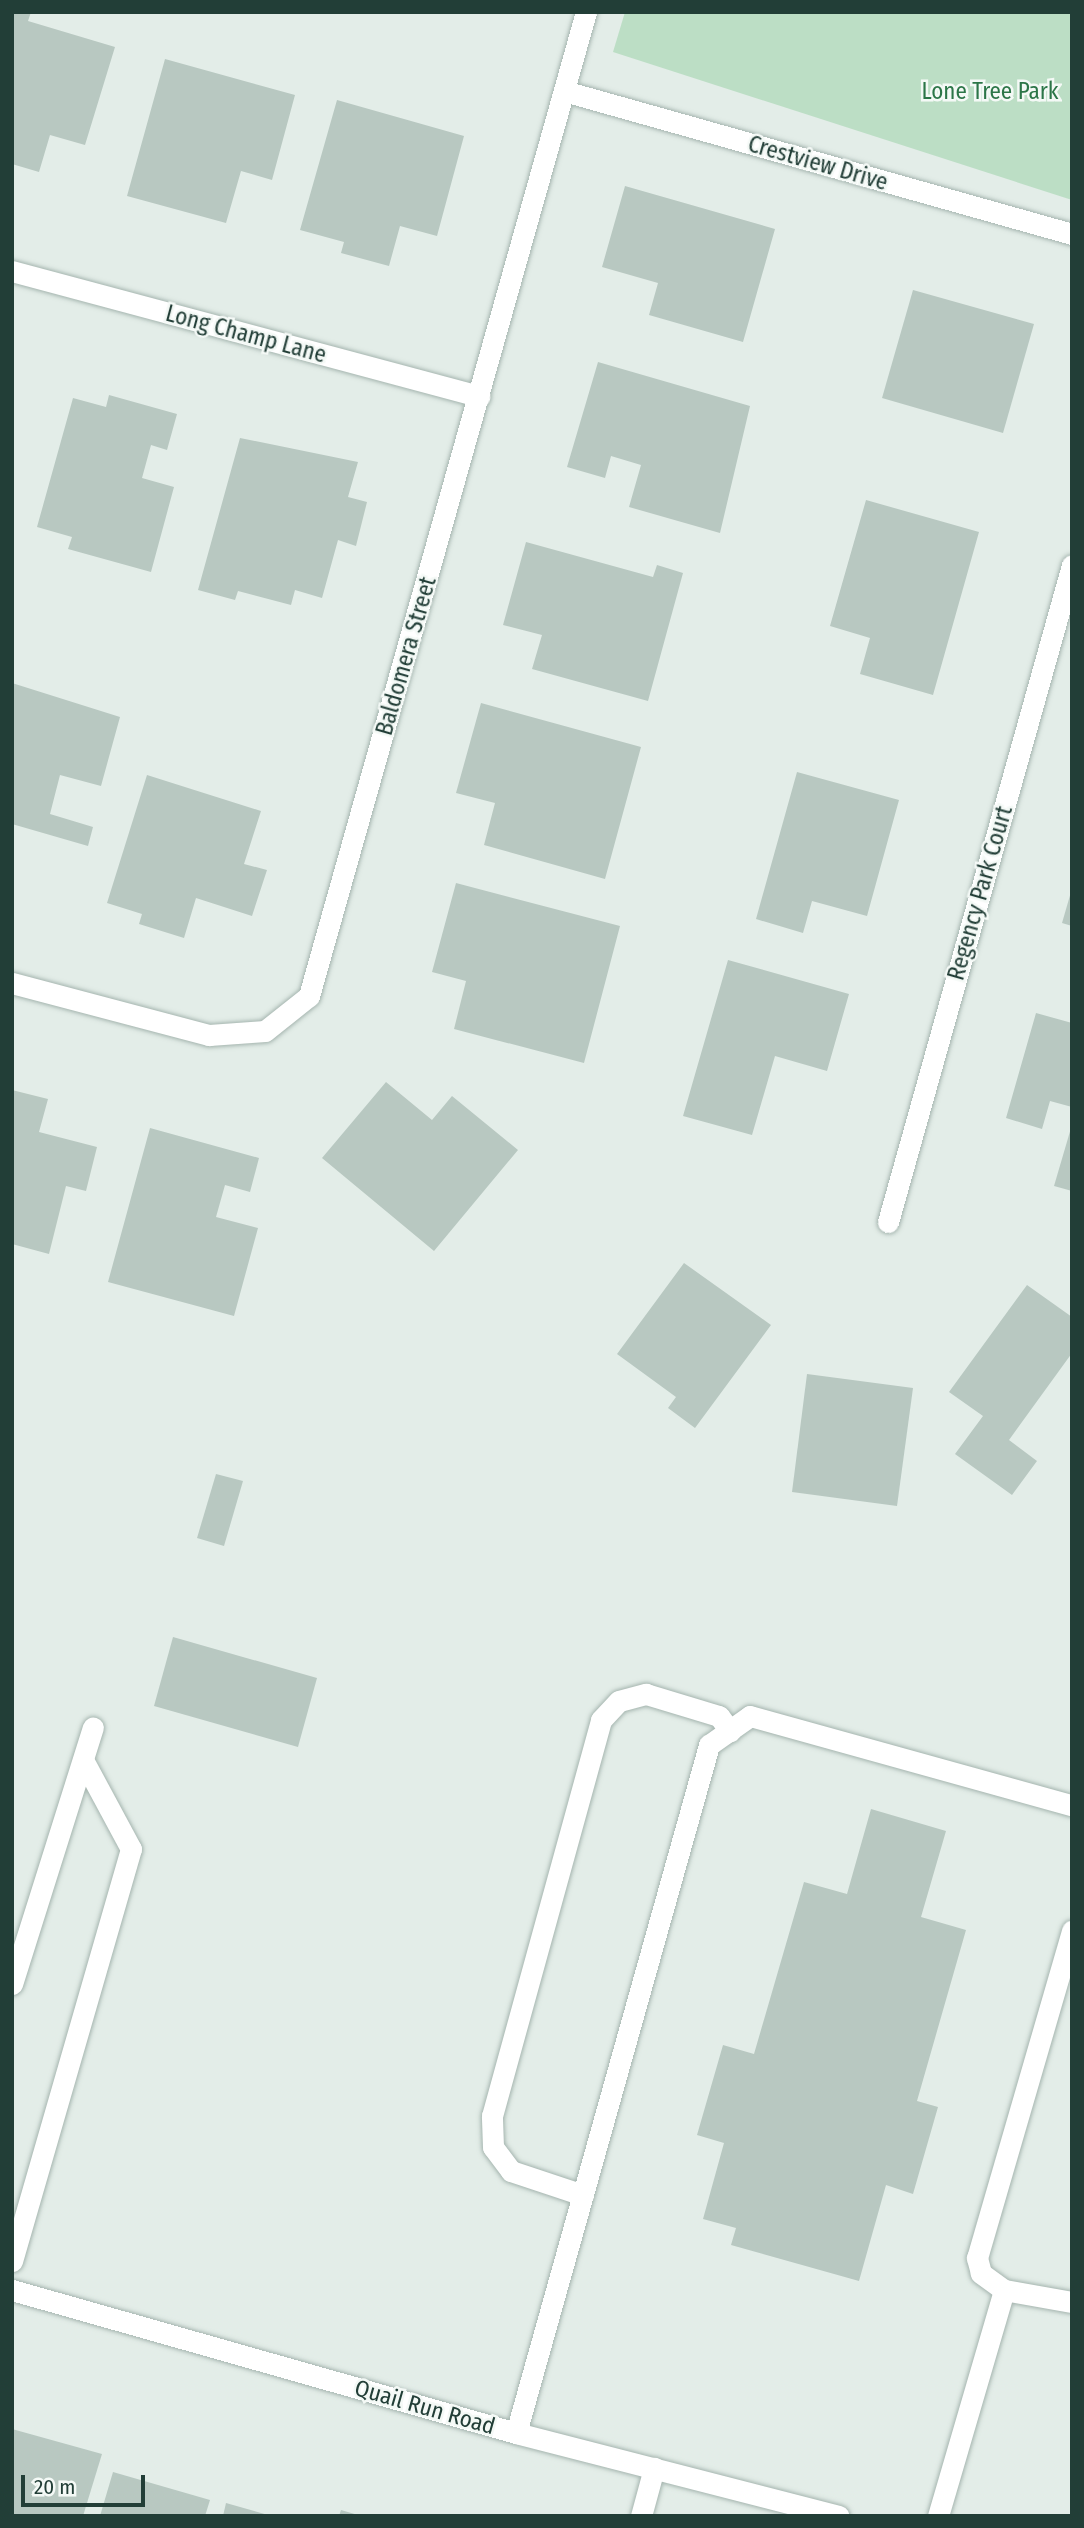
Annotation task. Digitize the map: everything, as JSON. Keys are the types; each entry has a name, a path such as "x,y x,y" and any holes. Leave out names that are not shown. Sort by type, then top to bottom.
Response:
{"street":[{"name":"Baldomera Street","path":"12,983 209,1035 265,1031 309,996 586,12"},
{"name":"Crestview Drive","path":"564,91 1072,234"},
{"name":"Long Champ Lane","path":"12,271 480,396"},
{"name":"Regency Park Court","path":"888,1222 1072,565"},
{"path":"583,2195 511,2171 493,2147 492,2116 601,1720 619,1701 646,1695 719,1716 730,1731"},
{"path":"516,2433 709,1745 750,1716 1072,1805"},
{"path":"12,1984 93,1727"},
{"path":"12,2261 131,1849 83,1760"},
{"path":"1072,1931 977,2258 981,2273 1004,2290 1072,2302"},
{"name":"Quail Run Road","path":"12,2290 516,2433 839,2516"},
{"path":"938,2516 1004,2290"},
{"path":"641,2516 654,2468"}],"green space":[{"name":"Lone Tree Park","path":"625,12 1072,12 1072,200 613,52"}],"building":[{"path":"12,12 31,12 28,21 115,47 85,145 50,135 39,172 12,164"},
{"path":"165,59 295,95 272,180 241,171 226,223 127,196"},
{"path":"337,100 464,136 437,236 400,226 389,266 341,253 344,242 300,230"},
{"path":"625,186 775,229 743,342 649,315 658,283 602,267"},
{"path":"913,290 1034,324 1003,433 882,398"},
{"path":"598,362 750,406 720,533 629,507 641,465 611,456 605,478 567,467"},
{"path":"109,395 177,414 167,450 151,445 142,478 174,487 151,572 68,549 72,537 37,527 73,398 106,407"},
{"path":"240,438 358,462 348,497 367,502 356,546 338,540 322,598 295,590 291,605 238,591 235,600 198,590"},
{"path":"866,500 979,532 933,695 860,674 870,638 830,626"},
{"path":"526,542 653,577 657,565 683,573 648,701 532,669 542,635 503,625"},
{"path":"12,683 120,717 101,786 60,775 50,814 93,827 88,846 12,824"},
{"path":"481,703 641,747 605,879 484,845 495,803 456,793"},
{"path":"797,772 899,800 867,916 812,901 803,933 756,919"},
{"path":"147,775 261,811 244,864 267,870 252,916 196,898 184,938 139,924 142,914 107,903"},
{"path":"456,883 620,926 584,1063 454,1029 466,981 432,972"},
{"path":"1072,892 1072,926 1062,923"},
{"path":"728,960 849,994 827,1071 775,1056 752,1135 683,1116"},
{"path":"1036,1013 1072,1023 1072,1107 1050,1101 1042,1129 1006,1118"},
{"path":"386,1082 432,1120 452,1096 518,1150 434,1251 322,1158"},
{"path":"12,1090 48,1099 39,1132 97,1147 86,1191 66,1186 49,1254 12,1244"},
{"path":"150,1128 259,1158 250,1192 225,1185 216,1217 258,1228 234,1316 108,1282"},
{"path":"1072,1128 1072,1191 1054,1186"},
{"path":"684,1263 771,1325 695,1428 668,1408 676,1397 617,1354"},
{"path":"1027,1285 1072,1317 1072,1353 1009,1440 1037,1461 1012,1495 955,1454 983,1416 949,1392"},
{"path":"807,1374 913,1388 897,1506 792,1492"},
{"path":"216,1474 243,1481 224,1546 197,1538"},
{"path":"173,1637 317,1678 298,1747 154,1706"},
{"path":"871,1809 946,1831 921,1917 966,1930 917,2101 938,2107 913,2194 886,2185 859,2281 731,2245 736,2228 703,2219 724,2143 697,2135 723,2045 754,2054 804,1882 847,1894"},
{"path":"12,2429 102,2454 83,2516 12,2516"},
{"path":"113,2472 210,2500 205,2516 100,2516"},
{"path":"226,2503 268,2515 268,2516 223,2516"},
{"path":"341,2510 358,2515 358,2516 339,2516"}]}
